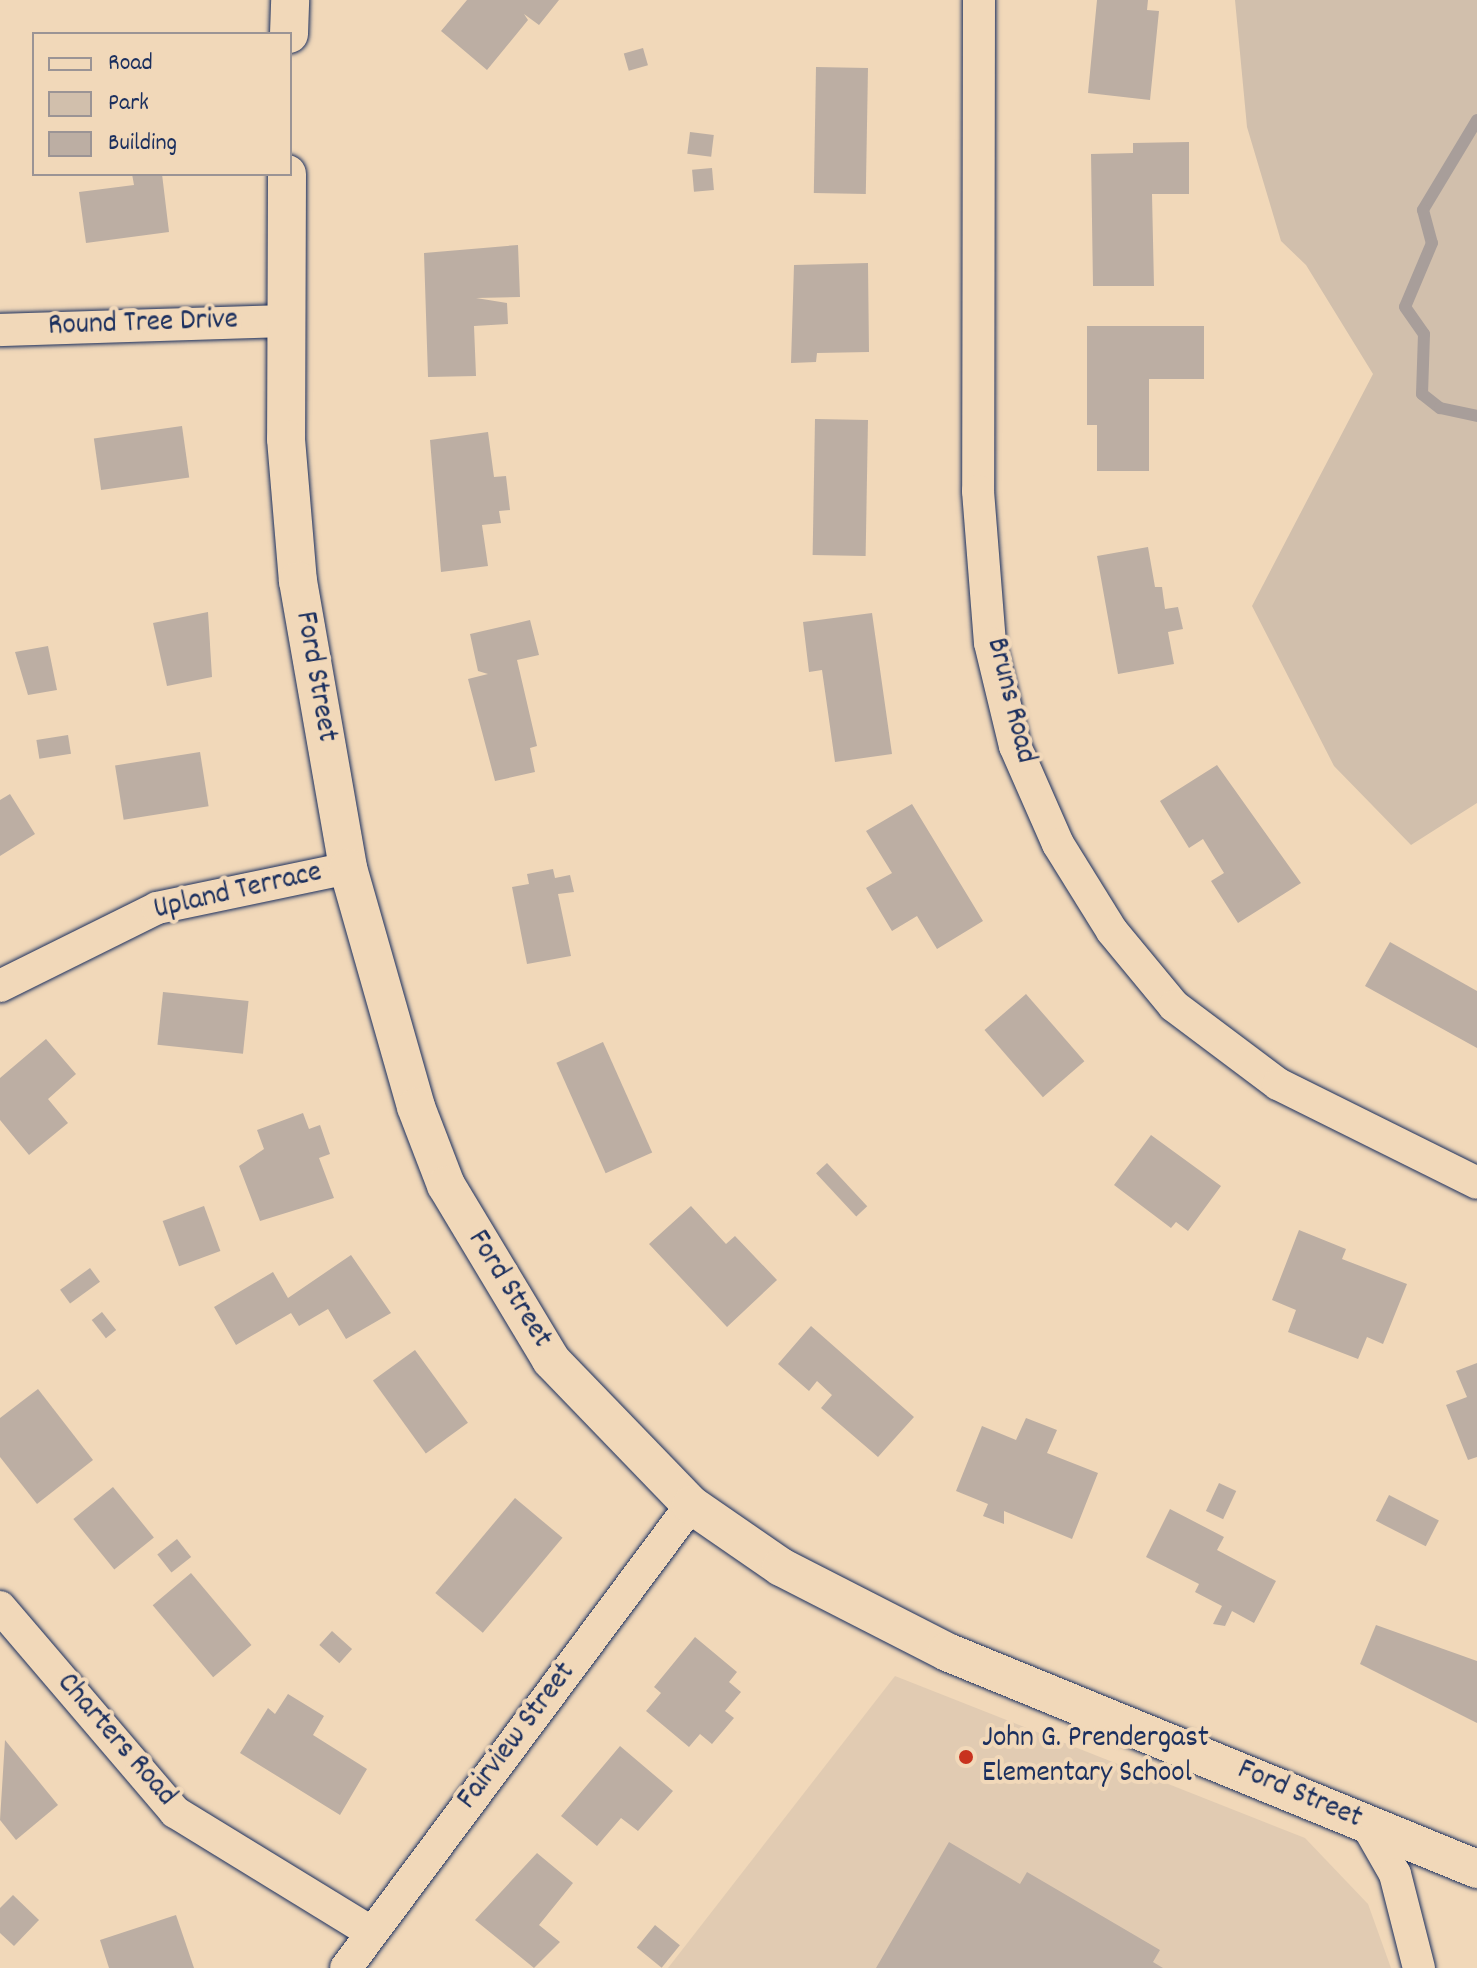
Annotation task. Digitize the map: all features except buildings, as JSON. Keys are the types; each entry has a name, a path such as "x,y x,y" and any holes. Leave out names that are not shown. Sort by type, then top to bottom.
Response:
{"street":[{"path":"289,32 290,0"},
{"name":"Bruns Road","path":"979,0 978,491 990,643 1015,746 1058,844 1112,931 1174,1006 1278,1084 1477,1183"},
{"name":"Ford Street","path":"287,176 285,321 298,581 348,868 416,1107 481,1251 551,1360 691,1505 781,1567 947,1652 1477,1869"},
{"name":"Round Tree Drive","path":"0,330 285,321"},
{"name":"Upland Terrace","path":"0,986 157,908 348,868"},
{"name":"Fairview Street","path":"346,1968 369,1931 691,1505"},
{"name":"Charters Road","path":"0,1607 175,1812 369,1931"},
{"path":"1367,1825 1395,1874 1419,1968"}],"shaded area":[{"name":"John G. Prendergast Elementary School","path":"895,1676 1305,1838 1368,1904 1391,1968 668,1968"}],"green space":[{"path":"1235,0 1477,0 1477,803 1411,845 1334,766 1252,606 1373,374 1306,265 1281,241 1247,127"}],"waterway":[{"path":"1477,120 1423,210 1432,243 1405,307 1424,334 1422,394 1440,408 1477,416"}],"place":[{"name":"John G. Prendergast Elementary School","path":"966,1757"}]}
